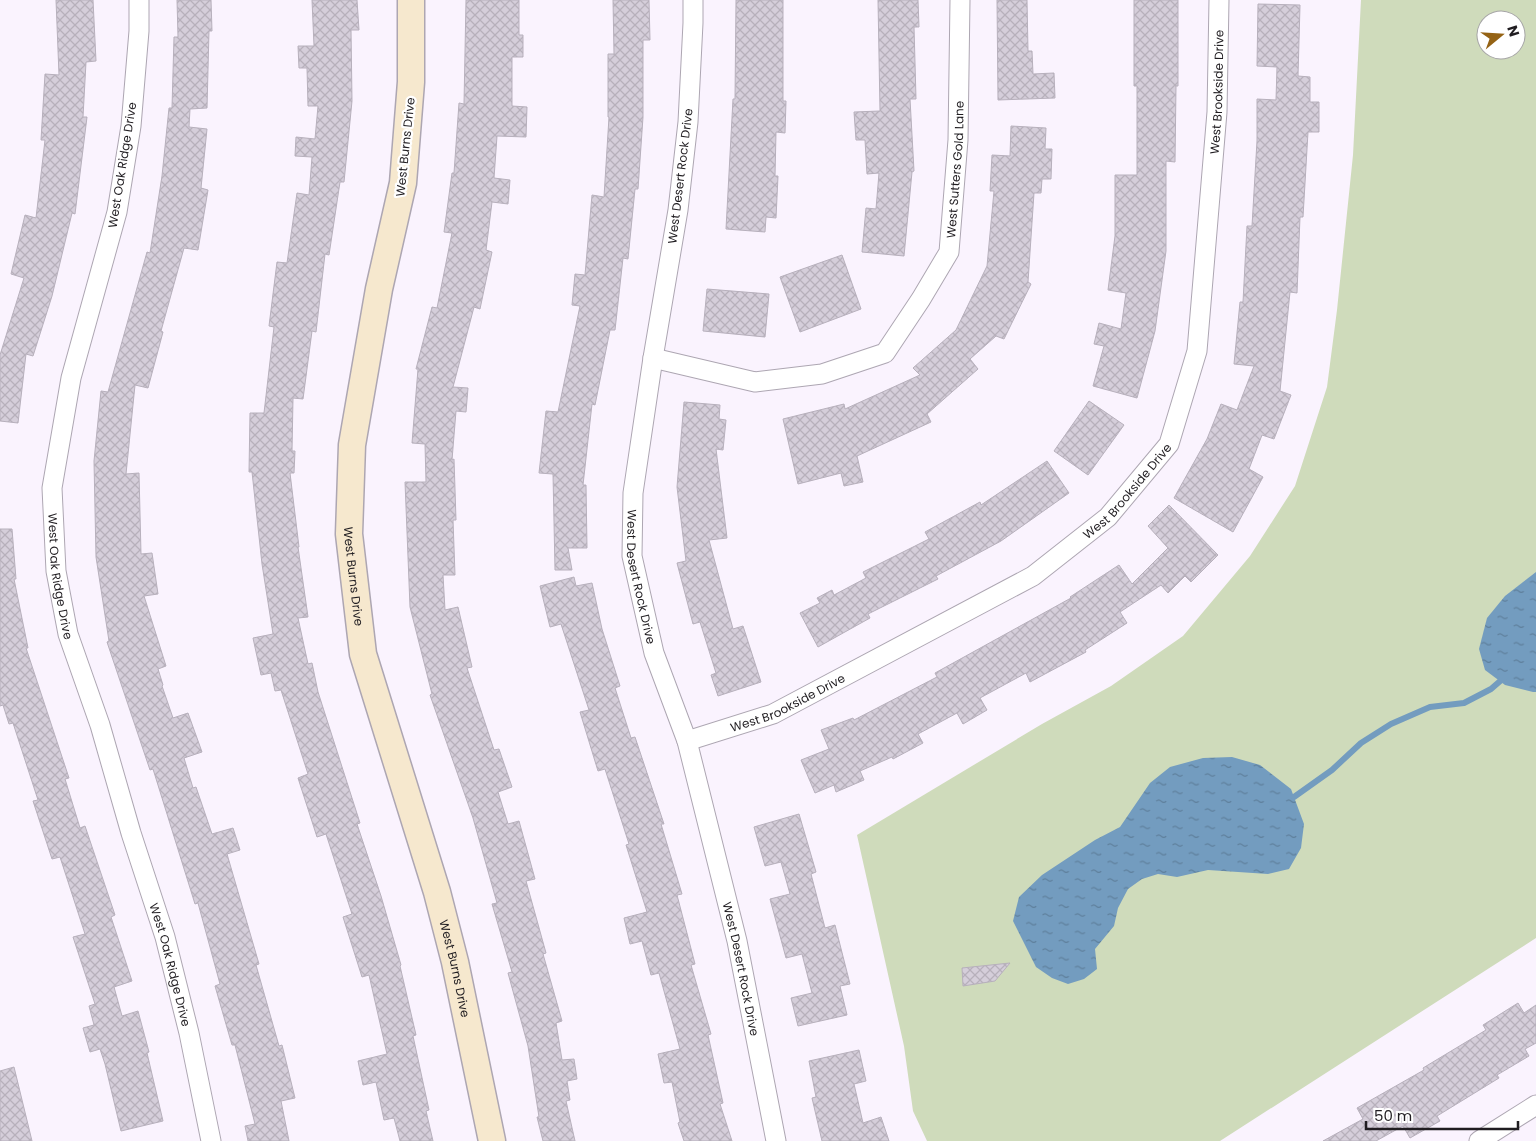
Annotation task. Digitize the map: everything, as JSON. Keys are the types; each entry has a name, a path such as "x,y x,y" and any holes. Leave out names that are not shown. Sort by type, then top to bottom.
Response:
{"street":[{"name":"West Oak Ridge Drive","path":"138,0 139,30 131,126 117,212 71,378 52,488 56,571 68,634 100,725 131,833 165,937 189,1033 211,1141"},
{"name":"West Burns Drive","path":"411,0 411,82 403,183 379,289 352,446 349,534 363,654 442,910 455,962 492,1141"},
{"name":"West Desert Rock Drive","path":"693,0 688,122 678,210 653,358 634,493 632,556 654,653 687,741 737,941 776,1141"},
{"name":"West Sutters Gold Lane","path":"653,358 755,382 822,374 884,353 920,299 948,252 958,140 960,0"},
{"name":"West Brookside Drive","path":"687,741 773,714 1033,576 1108,516 1169,444 1197,351 1217,112 1219,0"},
{"path":"1479,1141 1536,1105"}],"green space":[{"path":"1361,0 1536,0 1536,938 1220,1141 927,1141 913,1111 904,1046 857,835 1042,724 1111,686 1183,636 1250,556 1295,486 1327,387 1353,155"}],"water":[{"path":"1536,572 1536,692 1533,692 1505,685 1485,670 1479,649 1487,618 1505,596"},
{"path":"1232,757 1260,765 1291,789 1304,824 1301,848 1289,869 1268,874 1208,870 1177,877 1158,874 1142,879 1128,889 1118,908 1114,926 1095,949 1097,969 1084,979 1068,984 1052,978 1036,967 1013,921 1019,897 1042,875 1095,840 1120,827 1150,783 1170,767 1203,758"}],"building":[{"path":"56,0 93,0 96,61 86,62 83,117 87,117 75,214 72,213 52,296 33,356 26,354 18,423 0,421 0,355 24,278 11,274 25,215 36,218 45,140 41,140 45,74 59,75"},
{"path":"177,0 211,0 212,31 209,31 207,108 190,109 189,127 207,129 201,188 208,190 198,250 184,248 161,331 163,332 148,388 135,385 126,474 139,473 141,554 152,553 158,594 144,596 166,666 158,669 162,686 173,718 188,713 202,752 184,758 193,788 196,787 212,834 233,828 240,850 227,854 259,964 256,965 279,1046 282,1045 295,1098 281,1101 289,1141 248,1141 245,1126 255,1124 235,1045 232,1045 215,986 220,984 198,903 195,904 153,769 150,770 107,642 109,641 96,557 94,461 101,391 108,392 147,252 150,253 162,176 169,108 172,108 174,37 178,37"},
{"path":"312,0 357,0 359,30 351,30 352,101 344,182 340,182 329,255 325,254 316,332 312,331 303,399 293,398 292,451 295,451 294,473 290,473 308,617 298,618 308,664 312,663 318,692 360,823 357,824 401,965 416,1035 413,1036 429,1110 426,1111 433,1141 400,1141 394,1118 384,1120 376,1082 363,1085 358,1061 387,1054 369,975 362,977 343,917 352,914 326,834 317,837 298,778 308,774 281,690 275,691 271,673 261,675 253,638 273,634 262,564 252,472 249,472 250,413 264,413 274,327 269,326 277,262 287,263 297,193 309,195 312,157 295,156 296,137 315,139 318,106 308,106 307,68 299,68 298,46 314,46"},
{"path":"466,0 519,0 519,35 523,35 523,57 512,57 512,106 527,107 526,137 497,136 494,178 510,180 508,204 492,202 486,250 492,252 480,309 474,307 453,387 468,388 466,412 456,411 452,460 454,459 456,520 453,520 455,575 443,575 445,610 458,607 472,667 467,668 494,750 499,749 512,787 498,792 508,824 519,821 535,879 526,881 546,953 543,954 562,1021 556,1023 562,1060 574,1059 577,1079 567,1081 570,1100 566,1101 575,1141 543,1141 537,1117 539,1117 528,1046 508,973 512,972 492,904 497,903 473,818 430,695 432,694 410,607 405,482 426,482 425,444 412,443 418,369 416,369 432,307 437,308 452,233 444,232 452,173 454,173 459,103 464,104"},
{"path":"613,0 649,0 650,40 643,40 643,117 638,189 635,189 628,259 623,258 615,330 610,330 595,405 592,404 583,485 586,485 587,548 568,548 572,570 555,570 553,474 539,473 546,411 558,412 580,306 572,305 575,274 585,275 592,195 604,197 609,117 608,54 614,54"},
{"path":"736,0 783,0 783,101 786,101 785,133 776,132 775,176 778,176 776,218 766,217 765,232 726,229 733,99 735,99"},
{"path":"878,0 918,0 919,27 914,27 916,99 910,99 914,171 912,172 904,256 862,252 866,208 876,209 879,173 867,174 865,140 856,140 854,112 880,111"},
{"path":"997,0 1027,0 1028,51 1032,51 1033,74 1054,73 1055,98 998,100"},
{"path":"1134,0 1178,0 1178,86 1176,86 1175,162 1166,161 1166,251 1155,331 1137,398 1093,386 1104,346 1094,344 1099,323 1121,329 1126,293 1108,290 1115,236 1115,175 1137,175 1137,86 1134,86"},
{"path":"1258,4 1300,5 1298,76 1310,77 1310,102 1319,102 1319,132 1308,132 1303,217 1300,217 1297,293 1290,292 1280,391 1291,395 1274,439 1262,435 1249,469 1263,477 1233,532 1174,498 1207,439 1221,404 1237,410 1254,366 1234,364 1240,302 1243,302 1247,226 1252,226 1257,141 1257,99 1276,100 1277,67 1257,66"},
{"path":"1011,126 1046,128 1045,149 1052,149 1051,179 1042,179 1041,193 1034,193 1028,282 1031,284 1004,339 996,336 970,359 978,369 927,414 931,422 857,456 863,482 844,486 841,473 798,484 783,419 844,404 845,409 920,375 913,368 956,330 987,266 994,191 990,191 992,155 1010,156"},
{"path":"842,255 861,309 800,332 780,277"},
{"path":"707,289 769,294 765,337 703,331"},
{"path":"1089,401 1124,425 1088,475 1054,451"},
{"path":"684,402 720,405 719,419 726,420 723,450 716,449 727,538 709,540 733,629 743,626 761,682 718,696 711,675 716,673 700,622 693,624 677,563 686,561 677,487"},
{"path":"1047,461 1069,493 1001,541 936,576 938,579 868,614 870,618 818,647 800,613 820,603 817,598 832,590 834,595 866,578 863,572 929,539 925,532 980,502 981,505"},
{"path":"1169,505 1218,555 1191,582 1185,576 1168,593 1161,585 1120,612 1127,623 1085,650 1086,652 1030,682 1026,673 980,698 987,710 963,724 957,713 918,734 923,743 893,759 892,757 860,771 864,780 836,792 834,785 815,793 801,760 829,749 821,730 853,718 854,720 937,677 935,673 1071,598 1119,565 1132,584 1168,548 1148,526"},
{"path":"0,529 12,529 16,579 14,579 28,648 26,648 69,778 65,779 80,828 85,826 115,915 111,917 132,981 114,987 122,1016 138,1011 149,1052 147,1053 163,1121 121,1131 100,1049 90,1052 83,1028 94,1025 89,1006 95,1004 73,937 85,934 60,857 52,859 33,801 38,800 13,723 9,724 3,705 0,706"},
{"path":"574,577 576,586 592,583 602,629 620,686 615,688 631,738 635,737 664,824 661,824 682,894 677,895 695,964 691,965 711,1034 708,1035 723,1103 720,1104 732,1141 684,1141 678,1123 680,1122 672,1082 664,1083 658,1054 680,1049 659,973 651,975 642,941 630,944 624,918 647,912 626,845 629,844 605,769 598,771 580,712 589,710 561,624 550,627 540,586"},
{"path":"799,814 816,872 811,874 825,928 835,925 850,984 840,986 847,1015 798,1026 791,998 812,993 802,954 786,958 770,899 790,894 781,862 765,866 754,827"},
{"path":"1010,963 995,981 963,986 962,968"},
{"path":"1518,1003 1524,1013 1536,1005 1536,1043 1525,1049 1529,1056 1497,1075 1499,1078 1437,1116 1440,1121 1410,1138 1403,1126 1376,1141 1323,1141 1363,1119 1357,1108 1424,1070 1423,1068 1486,1030 1483,1025"},
{"path":"859,1050 866,1081 854,1084 863,1123 881,1117 889,1141 822,1141 812,1098 816,1097 809,1061"},
{"path":"14,1067 32,1141 0,1141 0,1071"}],"waterway":[{"path":"1294,797 1332,770 1361,743 1391,724 1430,707 1464,703 1491,689 1506,676"}]}
